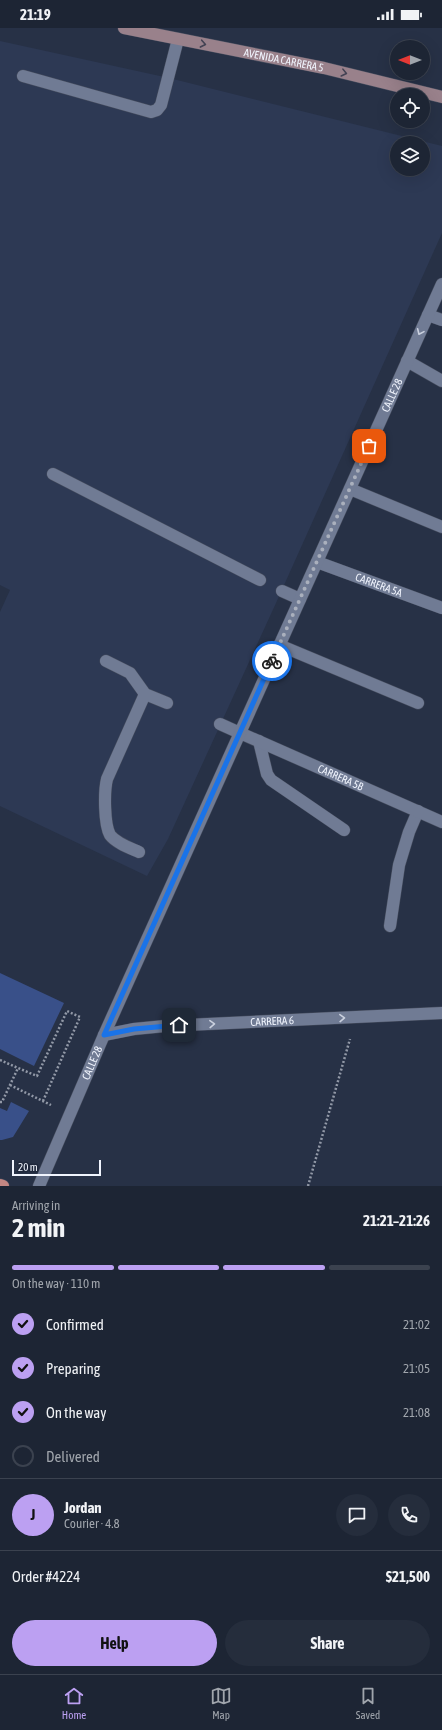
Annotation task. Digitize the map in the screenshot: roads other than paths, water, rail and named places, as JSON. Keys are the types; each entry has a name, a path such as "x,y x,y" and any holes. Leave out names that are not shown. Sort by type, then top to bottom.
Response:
{"main road":[{"name":"AVENIDA CARRERA 5","path":"124,28 324,68 442,97"}],"street":[{"path":"23,76 151,112 157,110 161,105 178,39"},
{"name":"CALLE 28","path":"39,1186 104,1035 442,284"},
{"path":"428,315 442,320"},
{"path":"407,361 442,381"},
{"path":"53,474 260,580"},
{"path":"350,489 442,527"},
{"name":"CARRERA 5A","path":"317,562 442,608"},
{"path":"282,591 300,599"},
{"path":"279,645 418,703"},
{"path":"106,661 130,673 145,694 167,703"},
{"path":"139,852 116,840 110,834 105,794 108,779 145,694"},
{"name":"CARRERA 5B","path":"220,724 442,822"},
{"path":"259,741 267,774 271,780 344,830"},
{"path":"390,926 399,865 409,832 418,811"},
{"name":"CARRERA 6","path":"104,1035 164,1026 442,1013"}]}
